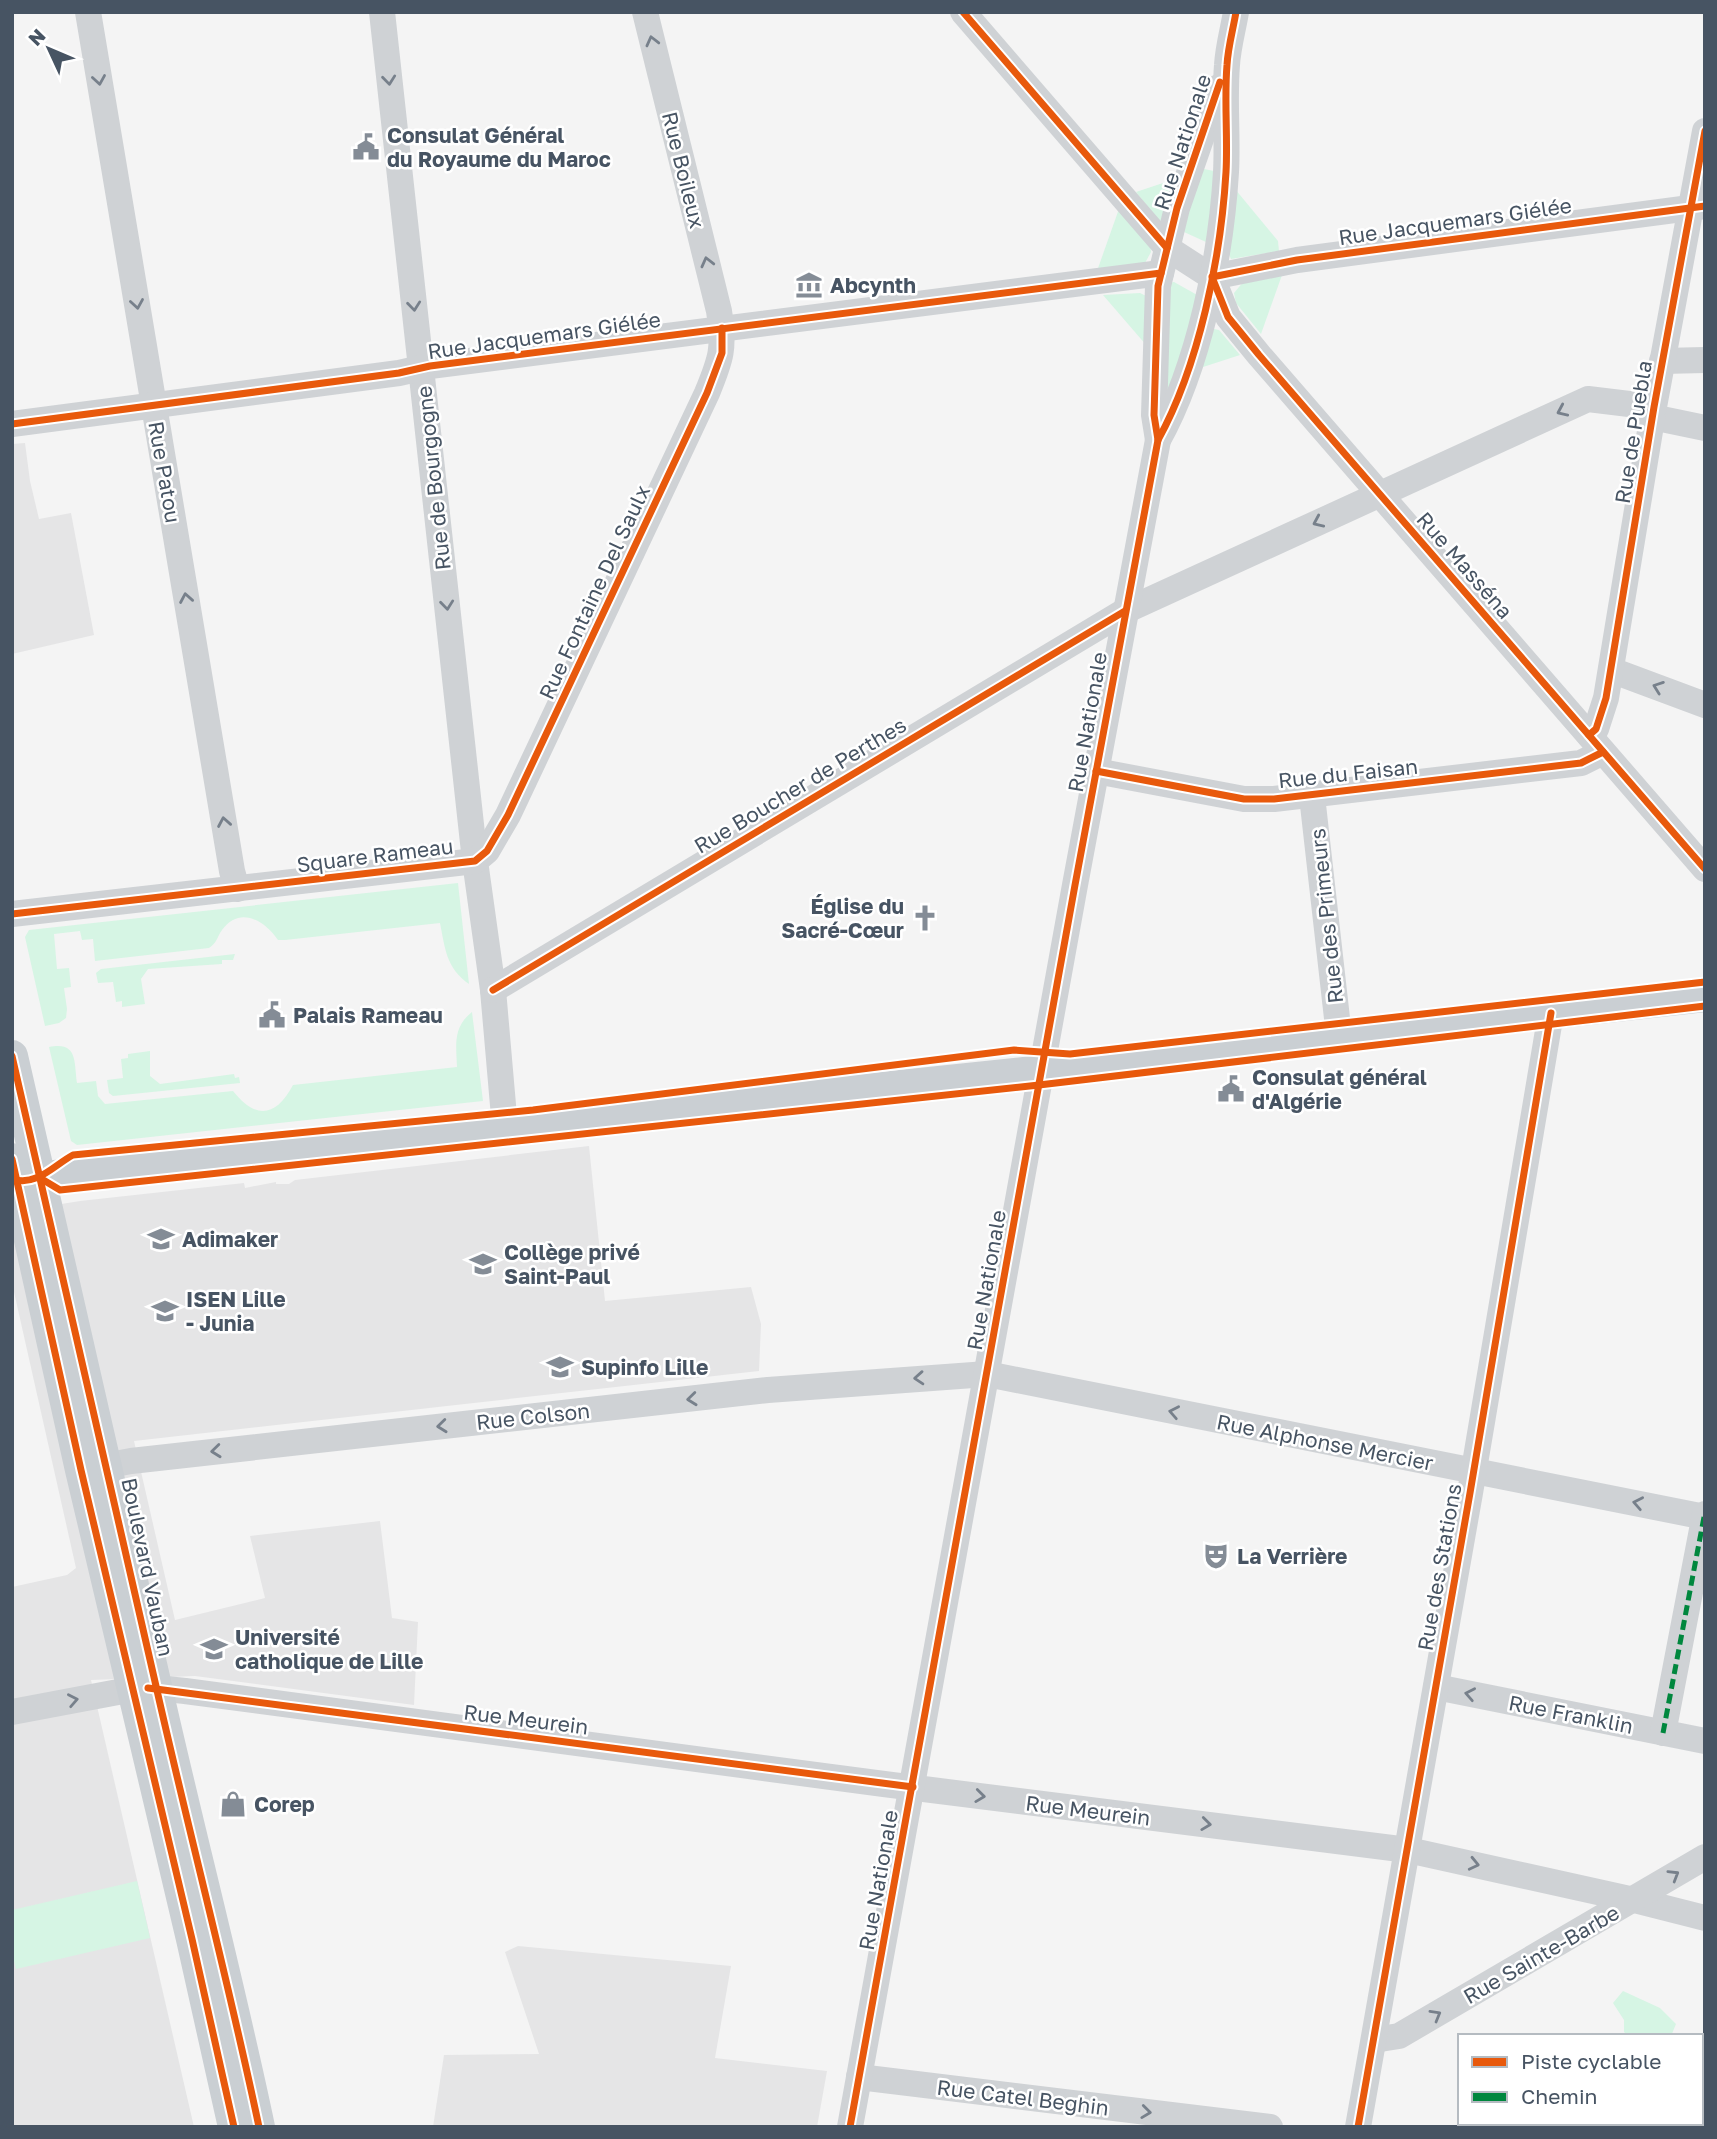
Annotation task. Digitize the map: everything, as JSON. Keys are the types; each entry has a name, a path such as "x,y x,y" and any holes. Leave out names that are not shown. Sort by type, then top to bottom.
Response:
{"main road":[{"path":"21,1175 505,1128 1042,1071 1705,996"},
{"name":"Boulevard Vauban","path":"12,1056 21,1175 94,1467 145,1688 234,2127"},
{"name":"Boulevard Vauban","path":"145,1688 234,2009 259,2127"}],"street":[{"name":"Rue Patou","path":"88,12 237,889"},
{"name":"Rue de Bourgogne","path":"382,12 475,861"},
{"name":"Rue Boileux","path":"645,12 722,328"},
{"path":"963,12 1167,248 1212,277"},
{"name":"Rue Nationale","path":"1158,440 1154,415 1156,309 1161,273 1180,199 1227,62 1236,12"},
{"name":"Rue Nationale","path":"850,2127 1158,440 1179,398 1205,308 1223,217 1227,62"},
{"name":"Rue de Puebla","path":"1596,744 1596,729 1601,719 1611,670 1662,361 1698,207 1705,131"},
{"name":"Rue Jacquemars Giélée","path":"1212,277 1297,260 1698,207"},
{"name":"Rue Jacquemars Giélée","path":"12,424 722,328 1161,273"},
{"name":"Rue Masséna","path":"1212,277 1224,309 1234,325 1705,869"},
{"name":"Rue Fontaine Del Saulx","path":"475,861 487,851 508,815 706,393 722,354 722,328"},
{"path":"1662,361 1705,360"},
{"name":"Rue Boucher de Perthes","path":"493,990 1125,611 1588,399 1653,412 1705,428"},
{"path":"1611,670 1705,705"},
{"name":"Rue du Faisan","path":"1096,771 1244,799 1274,799 1581,763 1596,744"},
{"name":"Rue des Primeurs","path":"1312,796 1339,1036"},
{"name":"Square Rameau","path":"12,914 475,861 493,990 505,1128"},
{"name":"Rue des Stations","path":"1358,2127 1437,1687 1551,1013"},
{"name":"Rue Alphonse Mercier","path":"987,1374 1704,1516"},
{"name":"Rue Colson","path":"94,1467 768,1390 987,1374"},
{"path":"1663,1733 1704,1516"},
{"name":"Rue Franklin","path":"1437,1687 1705,1741"},
{"name":"Rue Meurein","path":"12,1712 145,1688 1408,1850 1705,1918"},
{"name":"Rue Sainte-Barbe","path":"1374,2040 1399,2036 1705,1857"},
{"name":"Rue Catel Beghin","path":"859,2077 1270,2127"}],"shaded area":[{"path":"25,443 39,519 71,513 94,635 12,654 12,444"},
{"name":"Université catholique de Lille","path":"589,1146 605,1301 751,1287 761,1324 759,1371 134,1441 175,1620 265,1598 250,1536 380,1521 392,1618 418,1622 414,1705 195,1676 91,1680 194,2127 12,2127 12,1587 67,1575 76,1568 12,1283 12,1212 80,1201 244,1183 245,1188 276,1182 289,1184 295,1180"},
{"path":"518,1946 731,1966 715,2058 827,2071 817,2127 433,2127 444,2055 539,2054 505,1952"}],"green space":[{"path":"1199,168 1219,172 1206,242 1184,232"},
{"path":"1178,178 1160,222 1136,192"},
{"path":"1235,189 1278,241 1279,251 1231,259 1228,252"},
{"path":"1120,206 1150,242 1151,252 1145,263 1097,271"},
{"path":"1282,275 1261,334 1236,303 1234,293 1244,281"},
{"path":"1174,282 1199,296 1176,391 1163,389 1168,283"},
{"path":"1140,293 1146,296 1147,346 1103,295"},
{"path":"1214,329 1219,330 1240,355 1200,368"},
{"path":"458,883 469,984 451,964 440,923 278,940 259,922 244,917 229,922 209,948 95,961 93,939 82,940 80,931 54,934 57,969 69,968 71,987 64,988 66,1018 59,1023 45,1026 25,937 29,930"},
{"path":"235,954 233,960 222,960 222,964 148,969 141,979 145,1004 122,1007 122,1001 116,1002 113,982 98,983 96,973 101,969"},
{"path":"472,1012 483,1101 77,1145 71,1141 49,1047 65,1047 70,1050 77,1083 96,1081 98,1096 105,1104 233,1091 250,1107 265,1111 280,1104 293,1085 457,1067 456,1043 459,1030"},
{"path":"150,1051 150,1076 160,1084 234,1074 235,1078 239,1077 240,1083 113,1096 109,1093 107,1080 123,1078 121,1059 128,1058 128,1054"},
{"path":"137,1881 150,1938 16,1969 12,1953 12,1910"},
{"path":"1623,1991 1660,2008 1676,2024 1672,2034 1626,2034 1624,2020 1613,2003"}],"marked path":[{"path":"1663,1733 1704,1517"}],"cycle path":[{"path":"963,12 1167,248"},
{"path":"850,2127 1158,440 1185,379 1213,275 1226,172 1228,58 1236,12"},
{"path":"1158,440 1154,415 1158,286 1177,208 1220,82"},
{"path":"1589,735 1596,729 1606,698 1654,407 1705,131"},
{"path":"1705,206 1297,260 1212,277 1228,317 1259,355 1705,869"},
{"path":"12,424 399,373 430,366 1161,273"},
{"path":"12,914 475,861 487,851 508,815 707,393 722,353 722,328"},
{"path":"493,990 1125,611"},
{"path":"1096,771 1244,799 1274,799 1581,763 1603,752"},
{"path":"12,1179 21,1181 37,1178 73,1155 533,1110 1014,1050 1070,1054 1705,982"},
{"path":"40,1178 60,1190 1039,1085 1705,1006"},
{"path":"1358,2127 1470,1493 1551,1013"},
{"path":"12,1056 259,2127"},
{"path":"12,1159 81,1470 234,2127"},
{"path":"148,1688 913,1787"}],"place":[{"name":"Consulat Général du Royaume du Maroc","path":"366,147"},
{"name":"Abcynth","path":"809,285"},
{"name":"Église du Sacré-Cœur","path":"925,918"},
{"name":"Palais Rameau","path":"272,1015"},
{"name":"Consulat général d'Algérie","path":"1231,1089"},
{"name":"Adimaker","path":"161,1239"},
{"name":"Collège privé Saint-Paul","path":"483,1264"},
{"name":"ISEN Lille - Junia","path":"165,1311"},
{"name":"Supinfo Lille","path":"560,1367"},
{"name":"La Verrière","path":"1216,1556"},
{"name":"Université catholique de Lille","path":"214,1649"},
{"name":"Corep","path":"233,1804"}]}
